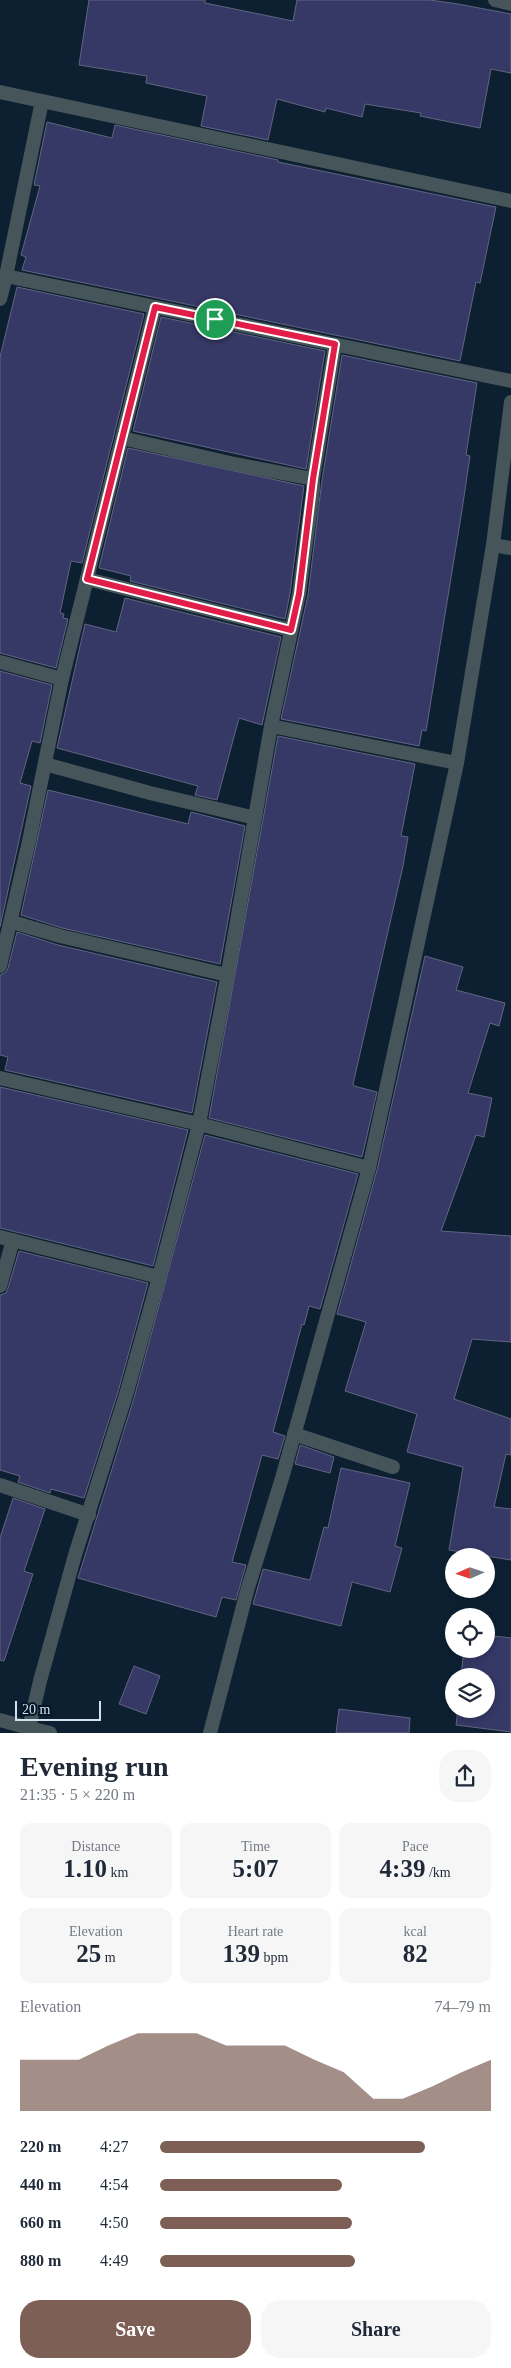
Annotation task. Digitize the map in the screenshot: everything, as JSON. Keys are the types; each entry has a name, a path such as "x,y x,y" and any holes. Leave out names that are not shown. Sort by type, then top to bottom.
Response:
{"street":[{"path":"496,0 511,4"},
{"path":"0,92 511,201"},
{"path":"0,299 42,101"},
{"path":"6,276 511,382"},
{"path":"0,966 12,922 62,679 155,307"},
{"path":"29,1728 63,1599 126,1396 199,1124 228,975 271,726 300,584 313,479 335,344"},
{"path":"210,1733 247,1591 294,1434 369,1168 457,763 493,545 511,402"},
{"path":"122,438 230,463 313,479"},
{"path":"493,545 511,548"},
{"path":"87,579 291,630"},
{"path":"0,662 62,679"},
{"path":"271,726 457,763"},
{"path":"45,764 150,793 255,818"},
{"path":"12,922 60,936 228,975"},
{"path":"0,1078 199,1124 369,1168"},
{"path":"0,1286 6,1238 159,1277"},
{"path":"294,1434 393,1468"},
{"path":"0,1485 89,1515"},
{"path":"0,1720 50,1733"}],"building":[{"path":"89,0 205,0 205,3 293,21 297,0 430,0 458,4 511,14 511,73 491,69 480,128 420,116 421,113 365,104 362,117 326,108 325,112 277,99 268,140 201,126 207,96 146,83 147,76 79,65"},
{"path":"47,122 112,138 115,125 278,160 278,162 496,207 480,283 476,282 460,361 22,270 26,257 21,255 40,186 34,185"},
{"path":"17,287 144,314 82,563 71,561 60,613 64,614 63,618 68,619 56,668 0,653 0,357"},
{"path":"161,317 325,351 306,469 133,431"},
{"path":"342,355 477,383 466,455 470,456 462,510 426,731 422,730 419,746 281,719 308,595 322,480"},
{"path":"128,448 304,486 285,619 130,581 131,576 99,568"},
{"path":"125,598 281,637 262,725 239,718 217,800 195,795 198,786 57,748 85,624 116,632"},
{"path":"0,671 52,685 40,743 32,741 20,783 31,786 0,927"},
{"path":"278,736 415,764 401,836 408,837 403,866 353,1084 354,1086 377,1092 362,1157 209,1118"},
{"path":"48,790 188,824 191,812 245,826 220,964 62,928 21,915"},
{"path":"17,932 58,945 217,982 192,1113 5,1070 8,1057 0,1055 0,975 6,972 8,968"},
{"path":"425,956 463,967 456,990 505,1003 499,1026 490,1023 468,1093 492,1098 484,1137 476,1135 441,1231 511,1236 511,1342 472,1339 454,1399 511,1419 511,1455 506,1454 494,1507 511,1509 511,1560 495,1557 495,1548 449,1548 463,1467 407,1452 417,1414 345,1391 366,1322 337,1314 377,1170"},
{"path":"0,1087 188,1130 153,1266 0,1228"},
{"path":"205,1135 358,1174 320,1309 309,1306 304,1325 302,1324 273,1432 285,1436 278,1459 262,1455 232,1562 246,1565 236,1600 222,1597 216,1617 78,1578 134,1398"},
{"path":"19,1251 148,1283 118,1392 84,1498 51,1489 50,1493 18,1482 20,1476 0,1470 0,1295 6,1293"},
{"path":"300,1445 334,1457 330,1473 295,1464"},
{"path":"341,1468 410,1483 395,1546 402,1548 390,1592 352,1582 341,1626 253,1604 263,1569 310,1580 324,1527 328,1528"},
{"path":"13,1498 45,1509 24,1571 33,1574 4,1661 0,1660 0,1538"},
{"path":"495,1636 511,1638 511,1732 456,1725 457,1718 495,1718 495,1668 462,1668 463,1658 495,1658"},
{"path":"134,1666 160,1676 146,1714 119,1704"},
{"path":"339,1709 410,1718 409,1733 336,1733"}],"route":[{"path":"155,307 215,319 335,344 313,479 299,594 291,630 186,602 87,579 155,307"}]}
